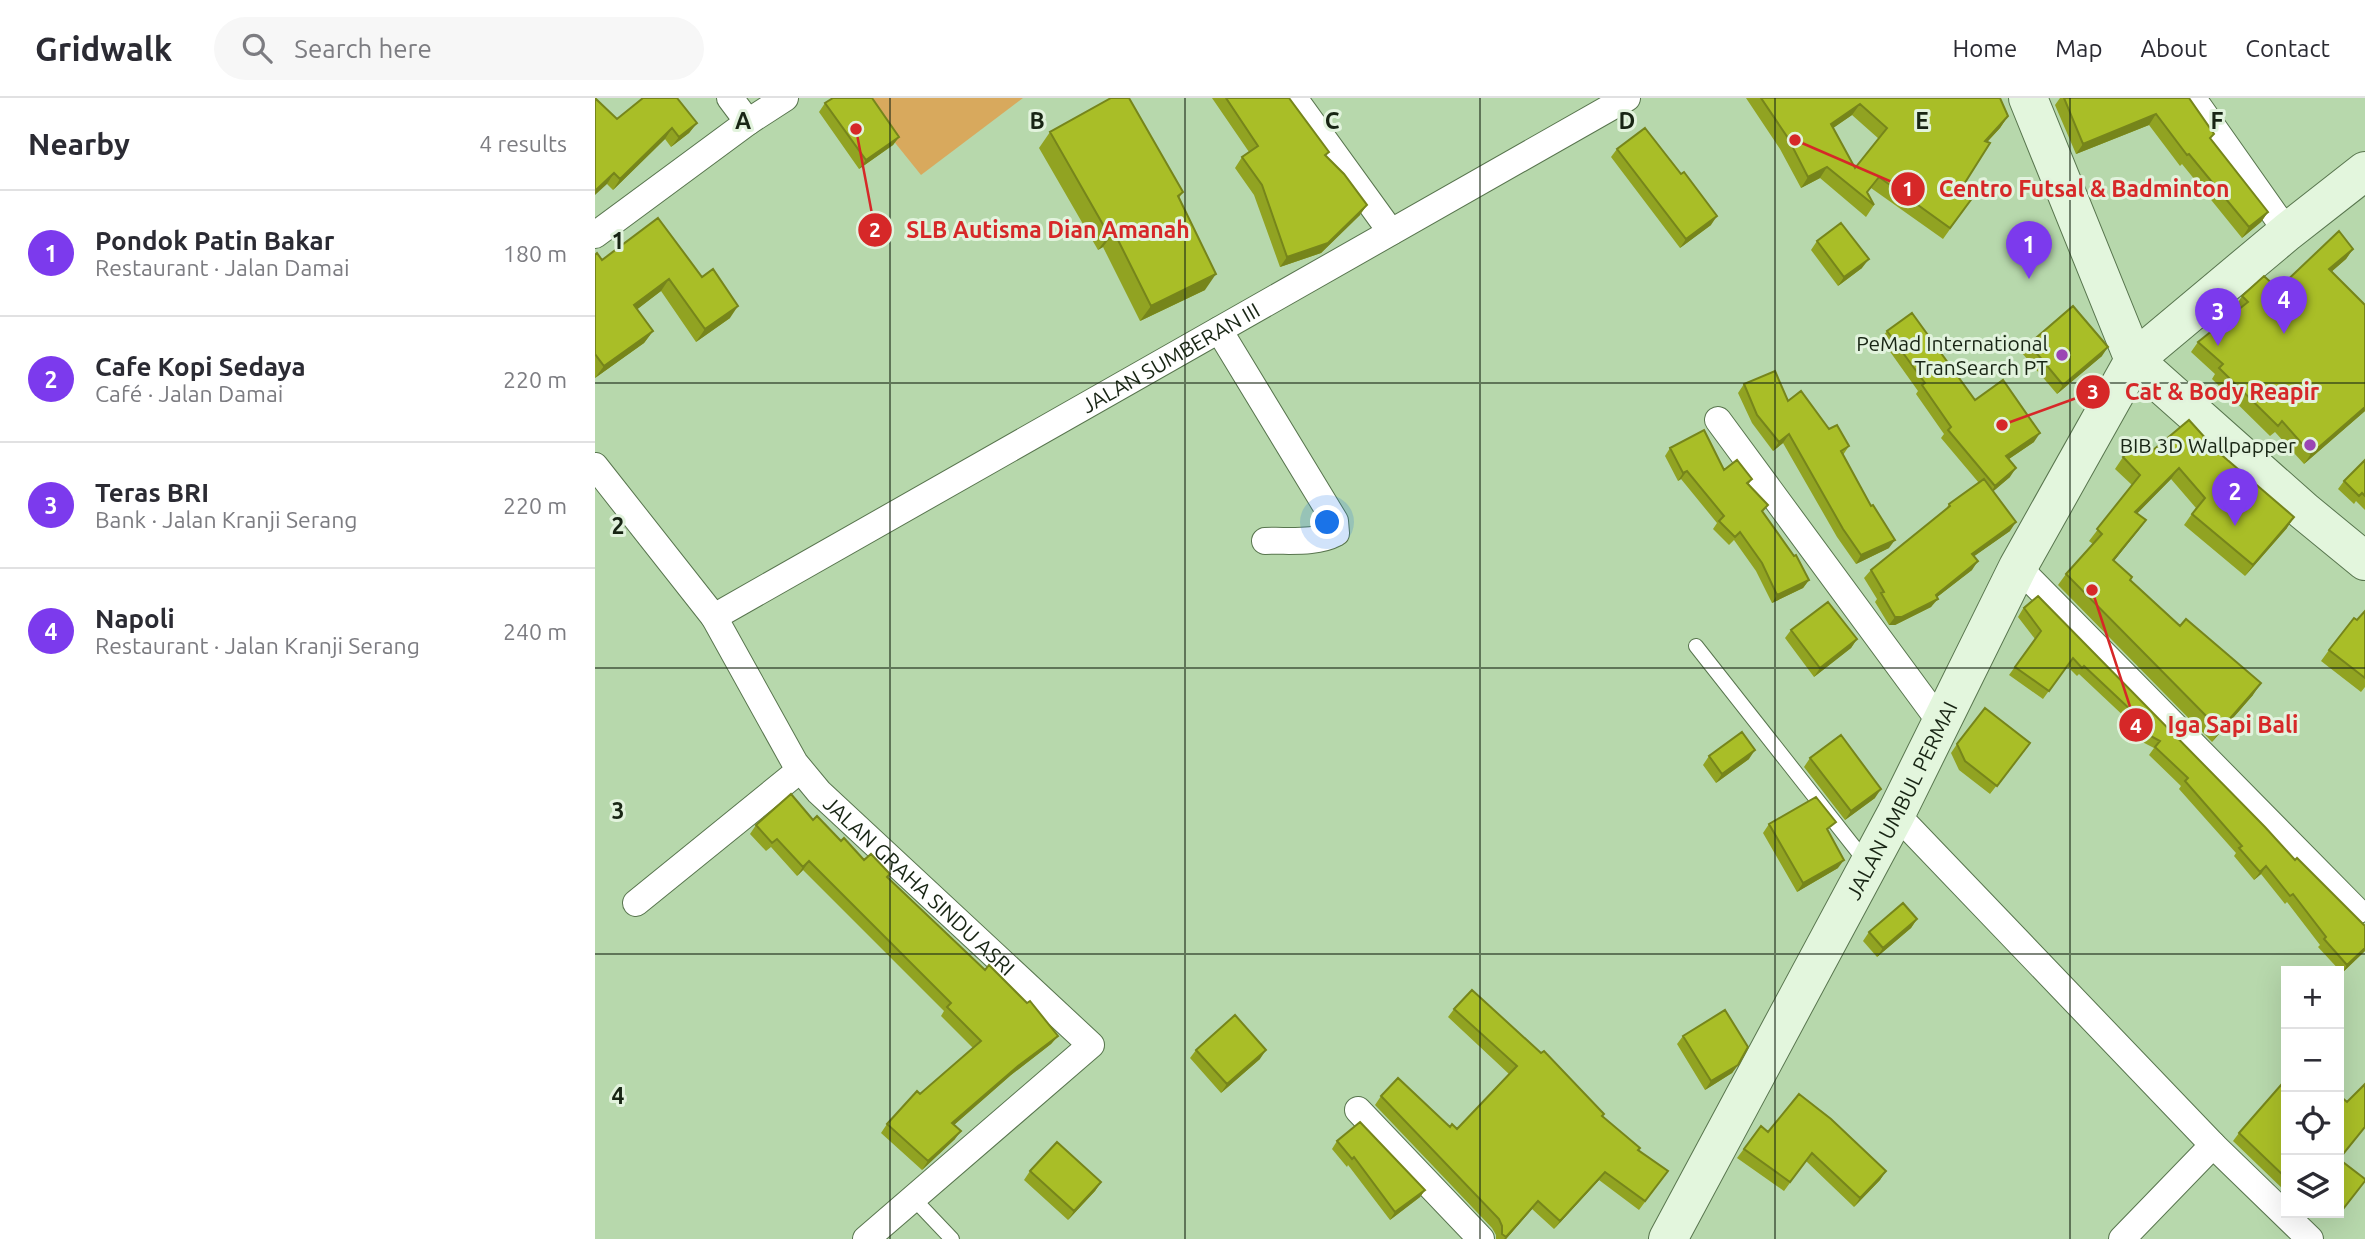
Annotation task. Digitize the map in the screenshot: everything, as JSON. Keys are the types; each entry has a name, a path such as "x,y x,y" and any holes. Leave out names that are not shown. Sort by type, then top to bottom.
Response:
{"main road":[{"path":"2028,98 2134,360 2304,512 2365,561"},
{"path":"2134,360 2287,232 2365,171"},
{"name":"JALAN UMBUL PERMAI","path":"1668,1239 1869,866 2018,567 2134,360"}],"street":[{"path":"730,98 748,122"},
{"path":"595,235 748,122 785,98"},
{"path":"1293,98 1391,232"},
{"name":"JALAN SUMBERAN III","path":"714,617 1391,232 1599,105 1627,98"},
{"path":"2199,107 2287,232"},
{"path":"1219,330 1335,521 1336,533 1327,537 1265,541"},
{"path":"1718,420 1941,723"},
{"name":"JALAN GRAHA SINDU ASRI","path":"595,466 714,617 800,770 819,792 1091,1045 866,1239"},
{"path":"2018,567 2357,911"},
{"path":"636,903 800,770"},
{"path":"1896,814 2213,1145 2310,1239"},
{"path":"1358,1110 1481,1239"},
{"path":"2122,1239 2213,1145"}],"lane":[{"path":"1696,646 1869,866"},
{"path":"913,1198 951,1239"}],"shaded area":[{"path":"859,98 1023,98 921,175"}],"building":[{"path":"595,98 617,119 643,98 677,98 697,123 679,137 672,128 620,179 614,173 595,191"},
{"path":"833,98 872,98 899,137 866,160 825,103"},
{"path":"1111,98 1129,98 1183,192 1178,196 1216,274 1151,306 1114,232 1109,235 1050,132"},
{"path":"1226,98 1289,98 1329,152 1325,155 1344,174 1367,205 1328,243 1287,257 1262,185 1242,157 1258,146"},
{"path":"1761,98 2000,98 2008,116 1985,141 1990,143 1961,189 1973,197 1950,228 1879,177 1867,192 1874,205 1827,167 1808,177 1788,138","holes":["1860,104 1887,128 1855,168 1831,124"]},
{"path":"2064,98 2189,98 2214,134 2210,138 2268,212 2249,227 2189,154 2187,155 2156,114 2083,144"},
{"path":"1645,128 1681,174 1684,172 1717,216 1686,239 1617,149"},
{"path":"658,218 702,277 713,269 738,306 705,329 669,279 634,305 653,331 604,366 595,354 595,255 597,253 602,260"},
{"path":"1841,223 1869,259 1844,277 1817,241"},
{"path":"2339,231 2353,249 2329,269 2365,305 2365,407 2311,454 2282,421 2278,426 2219,368 2223,364 2198,342 2248,302 2242,296 2264,276 2278,289"},
{"name":"PeMad International TranSearch PT","path":"2073,306 2108,347 2063,385 2029,344"},
{"path":"1912,313 1975,400 2003,380 2040,433 2006,456 2016,468 1995,486 1948,430 1951,427 1922,385 1925,383 1887,331"},
{"path":"1775,371 1788,401 1801,391 1829,429 1837,425 1849,446 1841,451 1871,506 1873,505 1895,540 1861,555 1843,529 1789,434 1779,442 1757,415 1744,384"},
{"path":"2189,420 2217,451 2294,517 2253,565 2192,514 2205,498 2179,468 2135,512 2146,520 2113,560 2132,577 2130,580 2180,626 2186,619 2261,683 2220,730 2066,574 2102,534 2097,529 2140,475 2123,457 2140,440 2152,451"},
{"path":"1704,430 1724,470 1737,460 1752,479 1747,483 1768,505 1762,511 1794,556 1796,555 1809,580 1777,595 1762,563 1740,532 1735,537 1719,521 1724,516 1687,471 1683,473 1670,448"},
{"path":"2365,460 2365,496 2362,493 2359,496 2344,481"},
{"path":"1984,479 2016,522 1972,554 1978,561 1936,595 1938,599 1902,617 1895,617 1871,570 1950,506 1949,504"},
{"path":"2038,596 2295,860 2297,858 2365,926 2365,948 2347,965 2324,939 2326,937 2293,894 2290,896 2266,866 2260,872 2239,848 2242,846 2185,781 2188,778 2155,747 2160,741 2129,724 2134,713 2084,666 2082,668 2073,658 2049,691 2015,667 2041,631 2024,608"},
{"path":"1828,602 1857,639 1820,668 1791,630"},
{"path":"2365,611 2365,678 2329,650 2354,618 2357,620"},
{"path":"1985,708 2030,743 1997,786 1965,761 1957,744"},
{"path":"1742,732 1755,750 1722,774 1709,756"},
{"path":"1841,735 1881,789 1851,811 1810,758"},
{"path":"791,794 813,820 817,816 841,841 844,838 864,860 871,854 890,874 887,877 985,970 989,965 1027,1003 1030,1001 1058,1036 1018,1066 952,1123 961,1131 928,1161 887,1124 917,1091 920,1094 981,1041 947,1007 951,1003 809,861 803,867 777,839 772,843 756,825"},
{"path":"1816,797 1836,822 1827,829 1844,860 1803,883 1769,824"},
{"path":"1903,903 1917,919 1883,948 1869,932"},
{"path":"1472,990 1541,1053 1544,1051 1604,1114 1602,1116 1640,1148 1638,1150 1668,1171 1645,1201 1605,1172 1560,1221 1538,1201 1506,1237 1502,1234 1499,1219 1381,1096 1398,1078 1450,1127 1452,1124 1457,1129 1517,1066 1454,1009"},
{"path":"1725,1010 1748,1047 1738,1065 1711,1081 1683,1036"},
{"path":"1235,1015 1266,1050 1227,1084 1196,1050"},
{"path":"2365,1084 2365,1127 2344,1153 2344,1099 2347,1102"},
{"path":"2281,1085 2281,1173 2239,1133"},
{"path":"1799,1094 1831,1119 1886,1171 1860,1198 1812,1153 1790,1182 1744,1149 1761,1126 1768,1132"},
{"path":"1360,1122 1425,1190 1395,1212 1354,1157 1352,1159 1337,1141"},
{"path":"1057,1142 1101,1182 1074,1211 1030,1171"},
{"path":"2344,1163 2365,1181 2344,1208"}],"place":[{"name":"SLB Autisma Dian Amanah","path":"856,129"},
{"name":"Centro Futsal & Badminton","path":"1795,140"},
{"name":"Pondok Patin Bakar","path":"2029,279"},
{"name":"Napoli","path":"2284,334"},
{"name":"Teras BRI","path":"2218,346"},
{"name":"PeMad International TranSearch PT","path":"2062,355"},
{"name":"Cat & Body Reapir","path":"2002,425"},
{"name":"BIB 3D Wallpapper","path":"2310,445"},
{"name":"Cafe Kopi Sedaya","path":"2235,526"},
{"name":"Iga Sapi Bali","path":"2092,590"}]}
